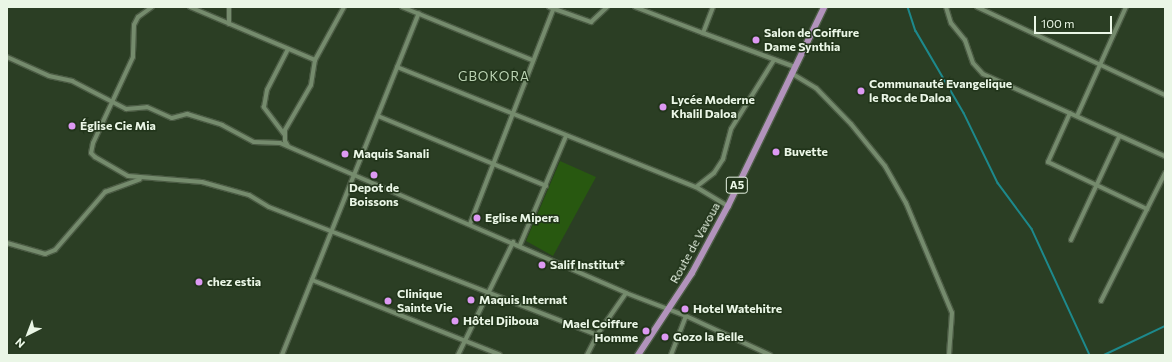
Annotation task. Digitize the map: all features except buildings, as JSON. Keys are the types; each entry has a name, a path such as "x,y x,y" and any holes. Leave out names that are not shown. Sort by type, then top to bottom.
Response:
{"main road":[{"name":"Route de Vavoua","path":"638,355 668,310 728,206 824,7"}],"street":[{"path":"152,7 138,17 134,25 133,57 114,103 90,153 128,176 202,182 233,190 332,231 597,335"},
{"path":"190,7 315,60"},
{"path":"229,7 229,24"},
{"path":"292,149 284,141 284,134 311,86 315,60 344,7"},
{"path":"402,7 532,60"},
{"path":"470,224 552,8 592,22 607,7"},
{"path":"635,7 795,67"},
{"path":"703,33 713,7"},
{"path":"946,7 951,23 965,40 973,63 983,74 1077,116 1119,137 1165,156"},
{"path":"977,7 1165,95"},
{"path":"1077,116 1126,7"},
{"path":"282,355 419,13"},
{"path":"284,134 264,107 267,90 288,49"},
{"path":"7,57 72,81 126,109 147,107 172,118 187,114 222,125 254,142 273,142 292,149 520,245 626,293 686,316 770,355"},
{"path":"696,187 714,173 723,159 732,129 774,60"},
{"path":"397,67 512,115 696,187 728,206"},
{"path":"791,73 816,88 851,124 885,166 906,203 952,313 949,355"},
{"path":"1070,113 1048,162 1147,209"},
{"path":"378,116 493,162 546,186"},
{"path":"520,245 566,136"},
{"path":"1071,240 1119,137"},
{"path":"1101,301 1165,173"},
{"path":"7,243 45,254 55,250 105,192 140,178"},
{"path":"458,355 513,242"},
{"path":"312,280 500,355"},
{"path":"587,355 597,335 626,293"},
{"path":"670,355 686,316"}],"green space":[{"path":"560,161 596,177 553,256 526,241"}],"waterway":[{"path":"908,7 916,31 964,113 998,183 1032,229 1090,355"},
{"path":"1104,355 1165,326"}],"place":[{"name":"Salon de Coiffure Dame Synthia","path":"756,40"},
{"name":"Communauté Evangelique le Roc de Daloa","path":"861,91"},
{"name":"Lycée Moderne Khalil Daloa","path":"663,107"},
{"name":"Église Cie Mia","path":"72,126"},
{"name":"Buvette","path":"776,152"},
{"name":"Maquis Sanali","path":"345,154"},
{"name":"Depot de Boissons","path":"374,175"},
{"name":"Eglise Mipera","path":"477,218"},
{"name":"Salif Institut*","path":"542,265"},
{"name":"chez estia","path":"199,282"},
{"name":"Maquis Internat","path":"471,300"},
{"name":"Clinique Sainte Vie","path":"388,301"},
{"name":"Hotel Watehitre","path":"685,309"},
{"name":"Hôtel Djiboua","path":"455,321"},
{"name":"Mael Coiffure Homme","path":"646,331"},
{"name":"Gozo la Belle","path":"665,337"}],"district":[{"name":"GBOKORA","path":"494,76"}]}
